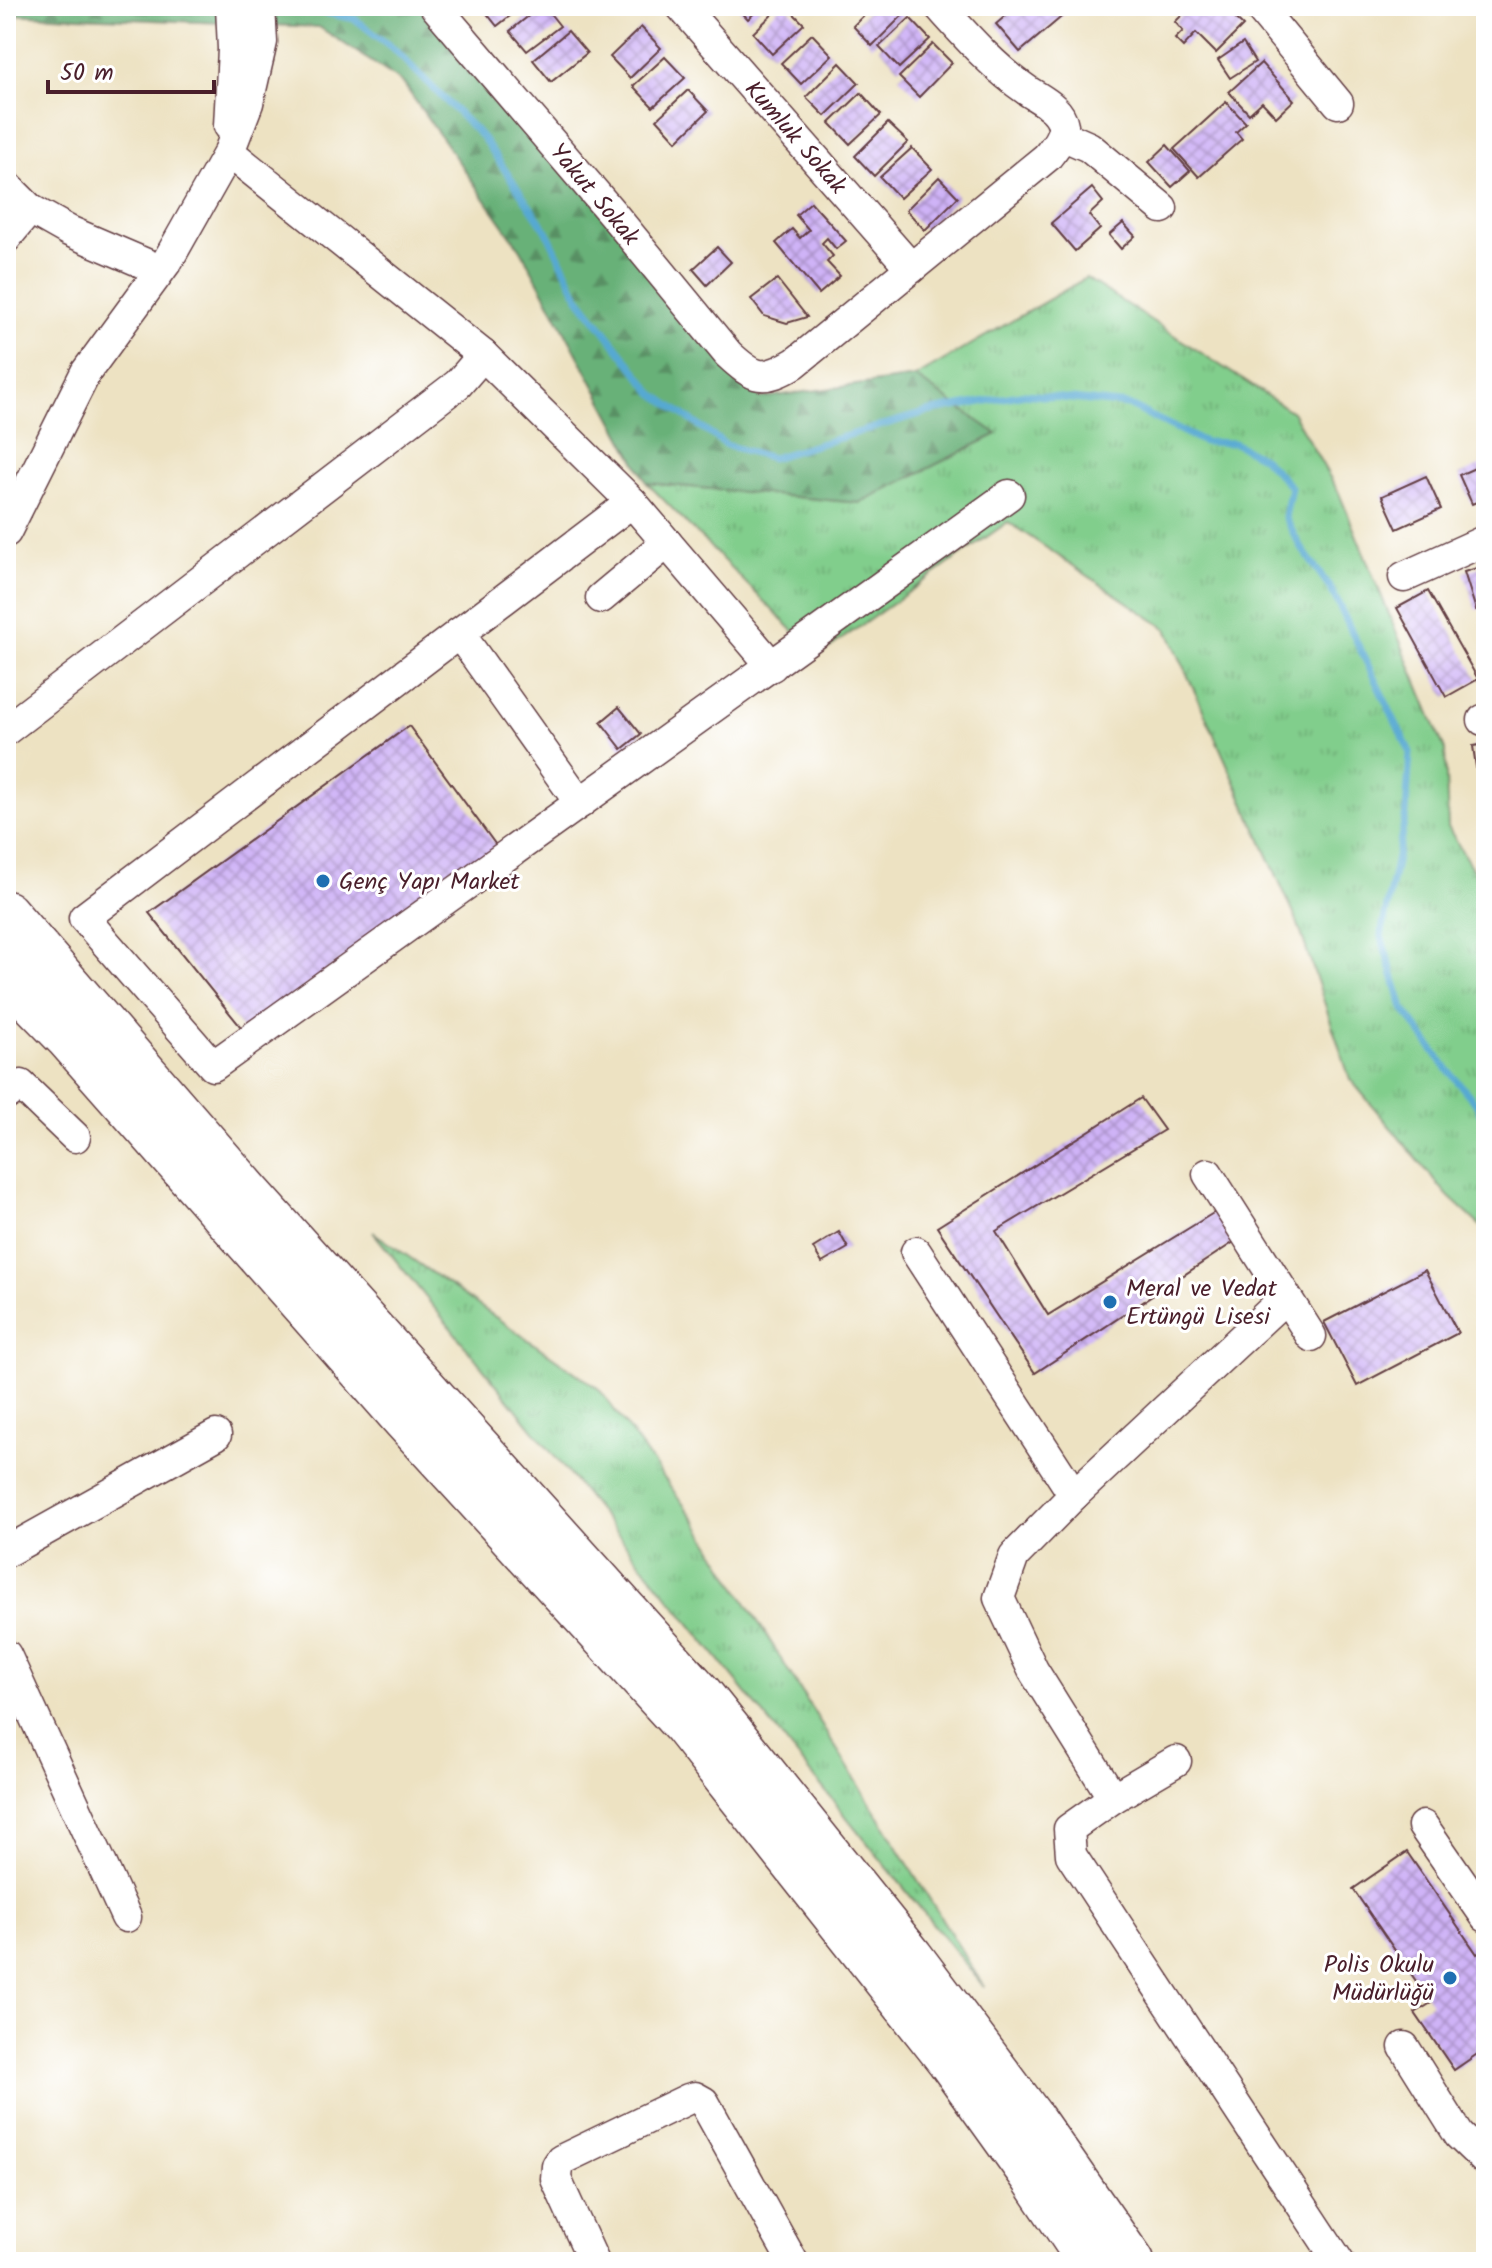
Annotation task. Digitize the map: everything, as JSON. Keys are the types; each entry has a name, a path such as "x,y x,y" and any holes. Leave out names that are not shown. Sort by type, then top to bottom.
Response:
{"highway":[{"path":"6,913 258,1204 701,1695 911,1957 1033,2120 1132,2262"},
{"path":"6,975 67,1037 404,1419 685,1726 949,2060 1090,2262"}],"street":[{"path":"229,152 233,49 231,6"},
{"path":"6,532 86,372 160,270 229,152 248,103 262,42 260,6"},
{"name":"Yakut Sokak","path":"435,6 728,354 745,370 759,376 777,373 795,363 911,268"},
{"name":"Kumluk Sokak","path":"681,6 911,268"},
{"path":"911,268 1047,157 1062,135 1063,123 1058,114 996,66 939,6"},
{"path":"1258,6 1338,103"},
{"path":"1062,135 1089,147 1162,208"},
{"path":"229,152 483,355 632,502 772,666"},
{"path":"6,185 30,209 69,231 160,270"},
{"path":"6,238 30,209"},
{"path":"6,730 458,384 483,355"},
{"path":"632,502 84,918 213,1066 1009,495"},
{"path":"1404,577 1486,540"},
{"path":"601,598 667,543"},
{"path":"459,633 580,803"},
{"path":"6,1095 21,1085 75,1137"},
{"path":"1208,1174 1311,1336"},
{"path":"916,1252 1074,1495"},
{"path":"1113,1798 1033,1670 999,1598 1014,1556 1074,1495 1285,1298"},
{"path":"6,1552 216,1435"},
{"path":"6,1655 126,1917"},
{"path":"1176,1761 1113,1798 1069,1829 1071,1855 1339,2262"},
{"path":"1423,1826 1486,1917"},
{"path":"1404,2047 1459,2135 1486,2161"},
{"path":"594,2262 556,2179 557,2166 561,2160 695,2097 704,2102 793,2262"}],"green space":[{"path":"6,6 447,6 657,276 760,398 915,377 997,434 859,503 647,483 521,250 402,82 319,27 6,14"},
{"path":"1086,278 1292,412 1339,493 1445,750 1448,827 1486,893 1486,1231 1448,1196 1350,1079 1297,921 1167,629 1008,522 818,656 647,483 859,503 996,434 915,377"},
{"path":"373,1232 599,1389 697,1523 984,1987"}],"building":[{"path":"481,6 523,6 497,26"},
{"path":"541,6 560,26 527,51 510,31"},
{"path":"736,6 762,6 748,19"},
{"path":"781,6 786,6 804,24 772,54 753,33"},
{"path":"873,6 900,6 906,12 872,46 853,26"},
{"path":"1017,6 1072,8 1020,52 996,24"},
{"path":"1191,6 1222,6 1243,26 1216,53 1196,33 1183,47 1175,39 1183,31 1175,22"},
{"path":"910,18 930,39 899,68 879,47"},
{"path":"641,27 661,48 630,78 610,57"},
{"path":"568,31 587,53 551,82 533,60"},
{"path":"812,34 832,55 801,84 781,63"},
{"path":"1243,43 1255,62 1230,78 1218,60"},
{"path":"933,44 952,63 919,97 899,77"},
{"path":"665,57 685,78 653,107 633,86"},
{"path":"840,63 859,83 825,116 806,97"},
{"path":"1261,63 1294,100 1276,117 1262,102 1249,114 1229,92"},
{"path":"688,90 708,111 677,141 657,119"},
{"path":"861,93 881,115 850,144 830,123"},
{"path":"1226,102 1246,123 1236,132 1242,139 1199,177 1174,149"},
{"path":"888,123 908,142 874,176 855,156"},
{"path":"1167,145 1190,171 1172,187 1149,162"},
{"path":"912,148 932,169 900,198 880,177"},
{"path":"939,177 958,197 925,230 906,210"},
{"path":"1092,188 1103,202 1089,215 1100,229 1075,251 1051,223"},
{"path":"811,202 846,241 836,249 827,238 822,243 833,256 827,262 840,276 819,294 776,243 792,229 800,238 809,230 796,215"},
{"path":"1123,223 1135,236 1121,249 1109,235"},
{"path":"717,247 731,262 707,285 693,269"},
{"path":"777,279 807,317 787,323 764,316 751,299"},
{"path":"1486,463 1486,498 1472,504 1459,475"},
{"path":"1426,476 1441,509 1397,529 1382,496"},
{"path":"1486,565 1486,607 1476,610 1464,572"},
{"path":"1428,591 1478,679 1446,697 1397,608"},
{"path":"619,707 641,734 622,749 601,722"},
{"name":"Genç Yapı Market","path":"409,726 498,848 244,1031 149,913"},
{"path":"1486,744 1486,801 1481,802 1473,746"},
{"name":"Meral ve Vedat Ertüngü Lisesi","path":"1141,1098 1164,1130 996,1231 1048,1315 1215,1212 1234,1242 1035,1373 937,1227"},
{"path":"839,1232 848,1248 822,1263 813,1248"},
{"path":"1425,1270 1458,1333 1357,1386 1324,1322"},
{"name":"Polis Okulu Müdürlüğü","path":"1407,1852 1477,1954 1486,1948 1486,2048 1454,2070 1415,2013 1431,2003 1353,1889"}],"waterway":[{"path":"292,6 355,19 395,50 483,138 546,230 579,298 653,393 726,445 772,458 927,412 1025,394 1128,405 1204,442 1234,443 1263,458 1291,487 1285,517 1300,546 1331,589 1410,752 1406,813 1381,936 1403,1008 1477,1105 1486,1126"}],"place":[{"name":"Genç Yapı Market","path":"323,881"},
{"name":"Meral ve Vedat Ertüngü Lisesi","path":"1110,1302"},
{"name":"Polis Okulu Müdürlüğü","path":"1450,1978"}]}
